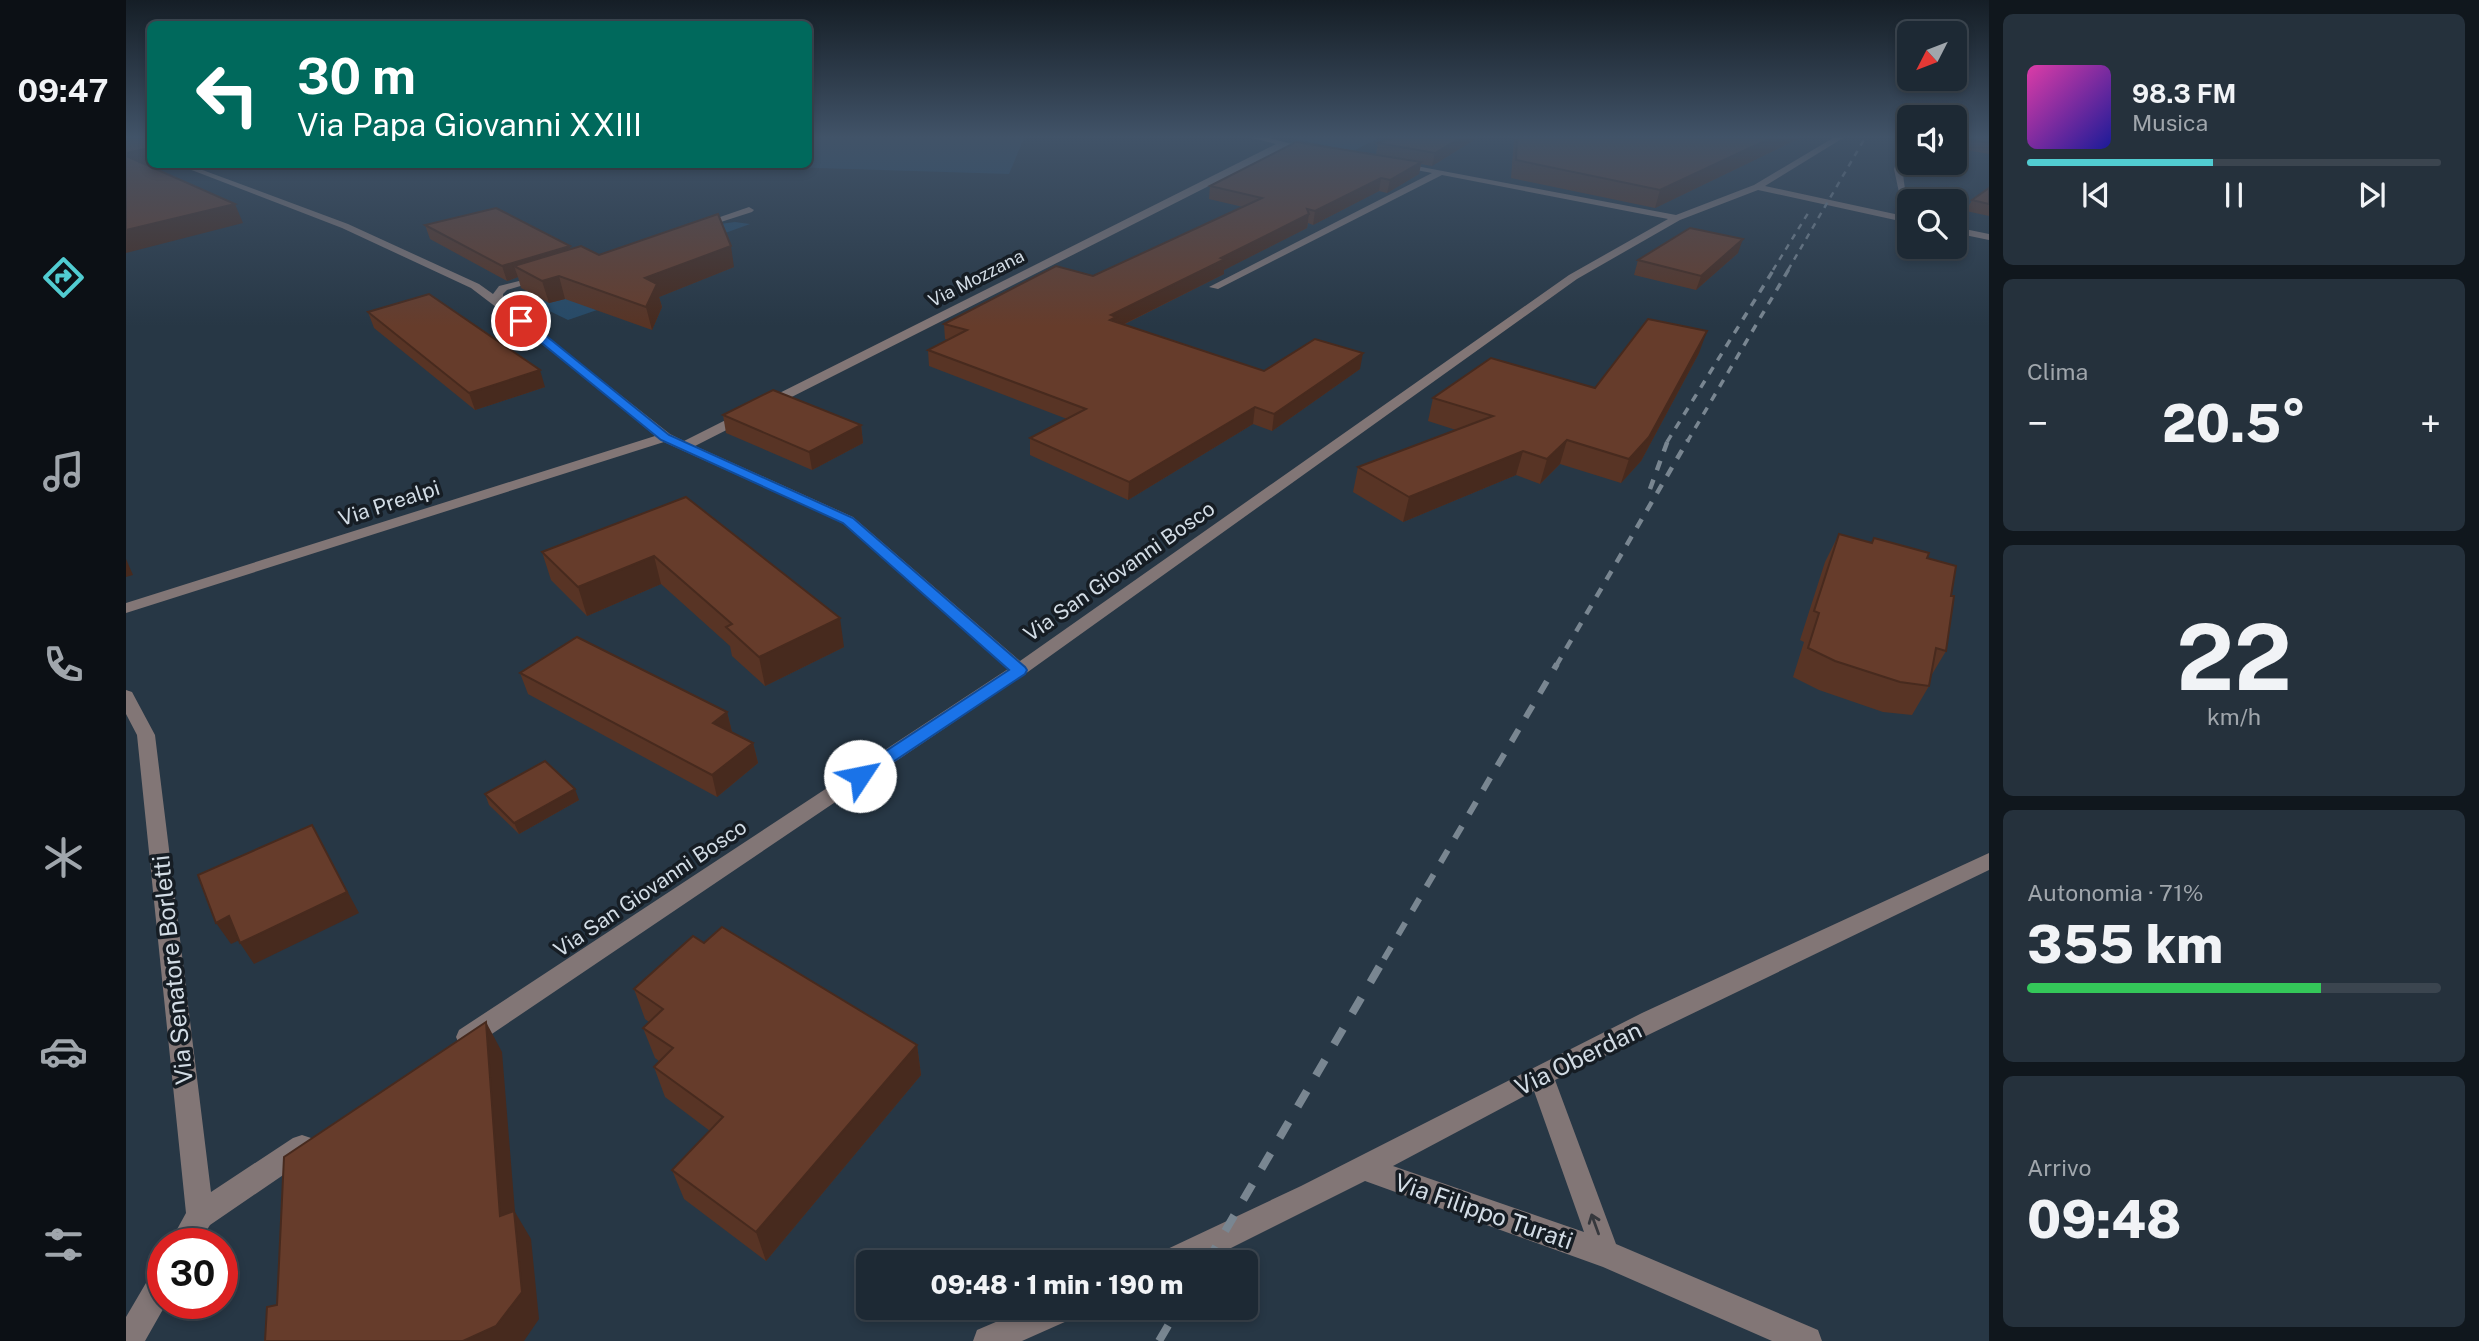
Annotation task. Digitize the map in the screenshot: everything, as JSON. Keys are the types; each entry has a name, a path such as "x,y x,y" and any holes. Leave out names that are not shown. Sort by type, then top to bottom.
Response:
{"street":[{"path":"279,201 345,226 475,286 564,354 665,437 848,520 1019,670"},
{"name":"Via Mozzana","path":"684,446 1172,201"},
{"path":"1214,287 1385,201"},
{"path":"1588,201 1677,218"},
{"name":"Via San Giovanni Bosco","path":"454,1046 1019,670 1573,277 1677,218 1723,201"},
{"path":"1822,201 1897,216"},
{"path":"689,230 749,209"},
{"path":"1967,232 1989,237"},
{"path":"499,304 498,294 503,288 553,273"},
{"name":"Via Prealpi","path":"126,608 665,437"},
{"name":"Via Senatore Borletti","path":"126,695 146,735 200,1215"},
{"name":"Via Oberdan","path":"1198,1250 1363,1168 1541,1074 1989,861"},
{"name":"Via Filippo Turati","path":"1541,1074 1606,1254"},
{"path":"192,1228 200,1215 315,1138"},
{"name":"Via Filippo Turati","path":"1363,1168 1606,1254 1807,1341"},
{"path":"129,1341 147,1309"},
{"path":"988,1341 1036,1320"}],"shaded area":[{"path":"720,224 750,224 557,294 597,310 568,320 529,301 533,291"}],"building":[{"path":"126,201 227,201 235,204 126,230"},
{"path":"1256,201 1336,201 1315,211 1307,209 1309,214 1111,315 1116,317 1110,320 1264,371 1315,339 1363,353 1274,414 1255,407 1129,482 1030,438 1086,409 928,350 967,330 944,324 1056,266 1093,276"},
{"path":"496,208 570,246 502,266 425,225"},
{"path":"718,214 731,246 645,278 657,284 646,307 559,276 542,281 514,266 581,246 599,255"},
{"path":"1690,228 1743,239 1701,276 1638,260"},
{"path":"429,294 540,370 469,393 368,312"},
{"path":"1648,319 1707,331 1649,437 1629,459 1567,440 1547,459 1523,451 1409,497 1358,467 1493,416 1433,398 1491,358 1595,388"},
{"path":"773,390 861,425 809,452 723,415"},
{"path":"686,497 840,618 759,657 726,627 732,624 654,556 578,587 542,552"},
{"path":"1839,534 1872,543 1874,538 1929,553 1927,558 1956,566 1946,651 1936,648 1929,686 1900,682 1835,661 1808,648 1819,613 1814,611"},
{"path":"577,637 727,712 713,723 753,743 712,775 520,673"},
{"path":"545,761 575,789 514,823 485,794"},
{"path":"312,825 347,892 240,943 229,916 216,923 198,875"},
{"path":"722,927 917,1045 756,1232 672,1170 723,1117 654,1067 673,1048 643,1028 663,1009 634,989 693,936 704,943"},
{"path":"486,1022 500,1216 514,1211 522,1292 496,1326 463,1341 265,1341 267,1307 277,1305 284,1157"}],"railway":[{"path":"1788,270 1828,201"},
{"path":"1773,270 1810,210"},
{"path":"1668,441 1774,269"},
{"path":"1687,442 1789,269"},
{"path":"1556,666 1688,440"},
{"path":"1650,489 1668,441"},
{"path":"1384,959 1557,664"},
{"path":"1214,1250 1385,957"},
{"path":"1159,1341 1171,1320"}],"route":[{"path":"521,321 665,437 848,520 1019,670 860,776"}]}
